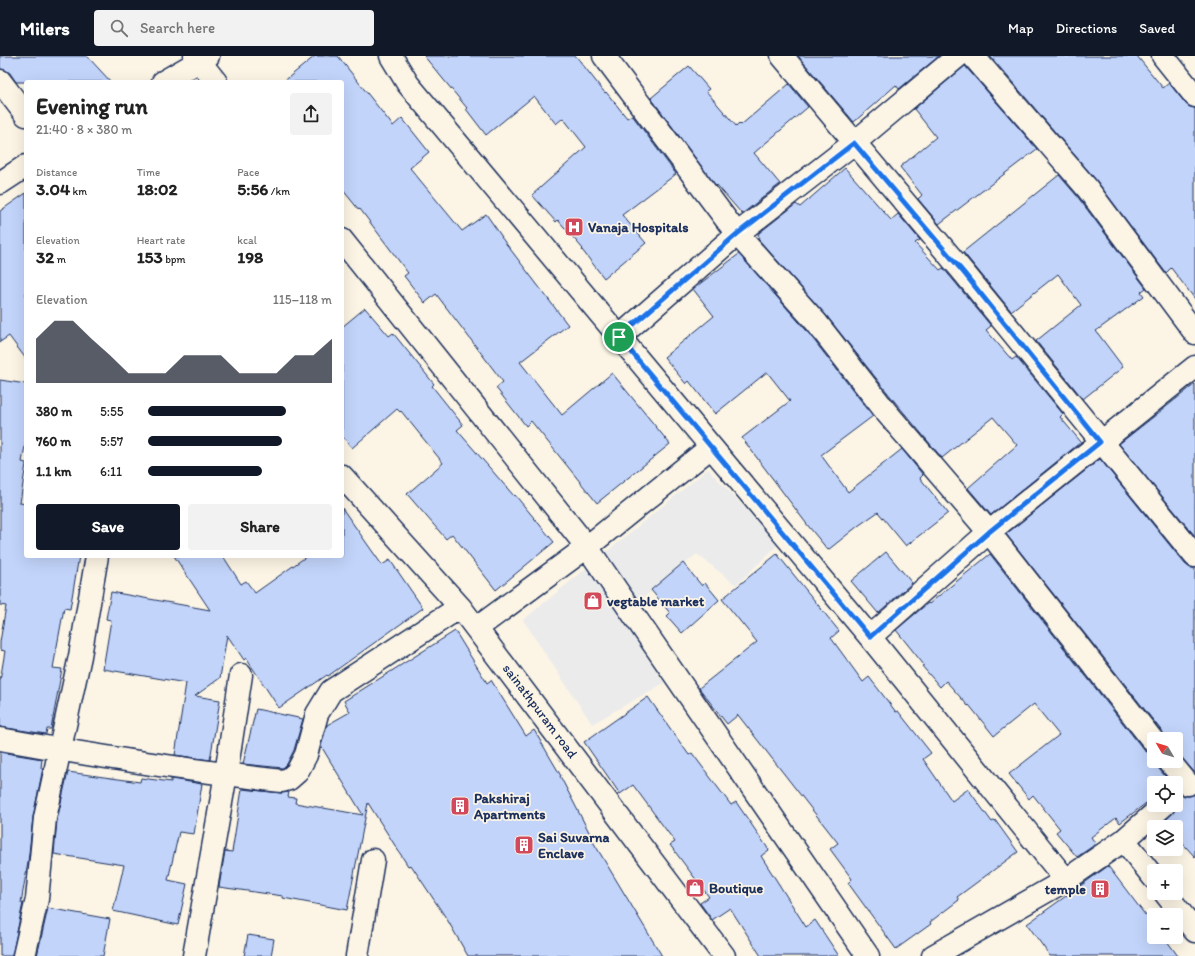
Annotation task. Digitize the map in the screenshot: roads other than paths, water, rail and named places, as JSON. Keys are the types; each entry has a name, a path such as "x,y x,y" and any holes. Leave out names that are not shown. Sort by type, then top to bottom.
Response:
{"street":[{"path":"391,56 408,84 870,637 1066,880"},
{"path":"604,56 737,234 816,322 887,413 989,532 1147,733"},
{"path":"782,56 964,273 1100,442 1195,556"},
{"path":"619,337 737,234 854,143 958,56"},
{"path":"973,56 1086,188 1195,333"},
{"path":"1163,56 1195,96"},
{"path":"166,80 201,57 215,80"},
{"path":"0,81 24,112"},
{"path":"0,183 24,167"},
{"path":"344,243 586,547 868,956"},
{"path":"870,637 989,532 1195,367"},
{"path":"477,628 586,547 711,447"},
{"name":"sainathpuram road","path":"344,478 460,607 477,628 724,956"},
{"path":"24,956 37,899 45,818 80,656 97,558"},
{"path":"0,739 59,750 226,774 282,781 289,779 297,772 306,754 317,714 331,691 460,607"},
{"path":"194,956 226,774 241,675"},
{"path":"1174,768 1186,786"},
{"path":"933,956 1066,880 1124,840 1156,812"},
{"path":"1124,840 1147,869"},
{"path":"357,956 373,860"},
{"path":"1171,900 1195,931"}],"place":[{"name":"Vanaja Hospitals","path":"574,227"},
{"name":"vegtable market","path":"593,601"},
{"name":"Pakshiraj Apartments","path":"460,806"},
{"name":"Sai Suvarna Enclave","path":"524,845"},
{"name":"Boutique","path":"695,888"},
{"name":"temple","path":"1100,889"}]}
